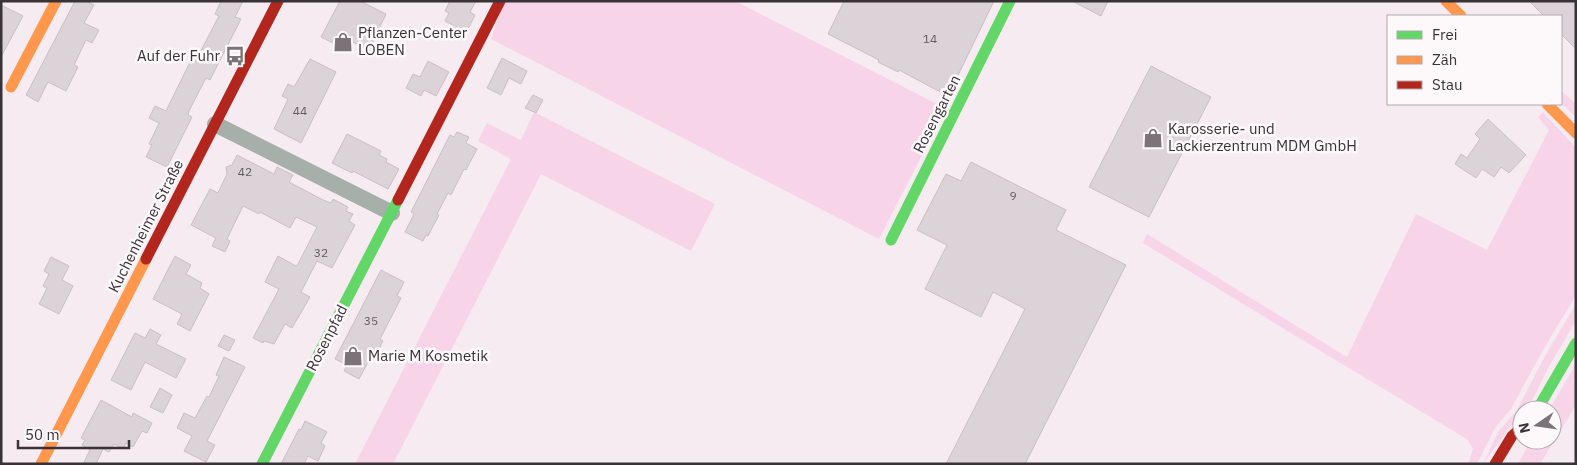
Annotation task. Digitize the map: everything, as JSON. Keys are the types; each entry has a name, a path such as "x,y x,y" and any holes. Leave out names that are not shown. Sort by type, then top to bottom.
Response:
{"street":[{"path":"11,87 56,1"},
{"name":"Kuchenheimer Straße","path":"41,464 278,1"},
{"name":"Rosenpfad","path":"262,464 500,1"},
{"name":"Rosengarten","path":"891,240 1010,1"},
{"path":"1446,1 1460,15"},
{"path":"1548,105 1576,133"},
{"path":"215,124 392,213"},
{"path":"1543,400 1576,343"},
{"path":"1495,464 1512,436"},
{"path":"1513,456 1516,450"}],"shaded area":[{"path":"504,1 735,1 935,103 952,97 879,239 491,39"},
{"path":"1562,92 1576,104 1576,117 1562,104"},
{"path":"534,112 715,204 691,251 541,174 393,464 355,464 511,159 478,141 487,123 521,140"},
{"path":"1543,112 1576,148 1576,295 1516,400 1512,400 1511,409 1495,428 1477,464 1468,464 1473,449 1467,439 1143,243 1147,234 1347,357 1416,214 1487,250 1549,130 1538,117"},
{"path":"1576,304 1576,320 1547,370 1532,400 1522,400 1546,354"},
{"path":"1576,364 1576,405 1562,428 1562,400 1555,400"},
{"path":"1512,416 1512,425 1483,464 1498,432"},
{"path":"1526,450 1549,450 1540,464 1518,464"}],"building":[{"path":"75,1 86,1 94,5 84,23 99,30 92,43 86,40 74,65 78,67 66,91 48,82 38,102 26,95"},
{"path":"221,1 243,1 235,17 241,19 210,80 206,78 189,111 188,115 192,117 167,167 146,157 152,145 149,144 159,123 149,118 155,106 166,111 191,60 195,62 219,16 215,14"},
{"path":"340,1 360,1 386,14 369,50 351,41 347,50 321,37"},
{"path":"450,1 476,1 470,12 475,15 465,35 452,28 453,25 445,21 449,13 445,11"},
{"path":"844,1 994,1 948,96 899,70 898,72 878,62 879,60 828,34"},
{"path":"1072,1 1108,1 1101,16"},
{"path":"1529,1 1576,1 1576,49 1562,35 1562,15 1543,15"},
{"path":"1,5 23,16 1,57"},
{"path":"502,58 527,71 521,84 509,78 501,95 487,88"},
{"path":"310,59 336,72 301,143 274,129 288,99 282,96 288,84 294,87"},
{"path":"428,61 449,72 436,96 424,90 421,96 406,88 413,74 420,77"},
{"path":"1151,66 1211,97 1149,217 1089,187"},
{"path":"533,95 543,100 536,113 525,108"},
{"path":"1488,119 1526,155 1509,173 1501,167 1494,177 1482,169 1476,178 1455,164 1461,154 1467,158 1480,139 1475,134"},
{"path":"457,132 469,137 466,143 477,149 451,195 448,193 437,214 439,215 428,236 426,235 423,241 405,232 414,214 411,212 450,135 454,137"},
{"path":"347,134 381,151 379,155 387,159 386,162 399,169 388,189 353,171 352,173 332,163"},
{"path":"237,155 274,174 277,167 293,175 289,182 323,200 331,203 333,199 348,207 346,211 353,214 349,221 355,225 332,268 317,261 301,292 310,297 292,328 285,324 274,344 264,341 263,343 253,338 279,289 265,282 278,256 296,266 298,264 317,227 296,217 290,228 260,212 259,214 243,206 227,239 230,241 225,252 212,246 216,238 191,225 210,189 218,193 227,174 226,167 232,165"},
{"path":"971,162 1066,210 1056,230 1126,265 1025,464 946,464 1025,309 993,292 981,317 925,289 947,245 917,230 946,174 961,181"},
{"path":"175,256 191,265 186,274 202,283 200,288 209,294 190,331 177,324 182,314 153,299"},
{"path":"51,257 69,266 62,280 73,286 59,314 39,304 47,288 43,286 49,274 44,271"},
{"path":"381,270 404,282 397,296 401,298 380,339 383,341 377,353 374,351 359,379 344,371 347,365 335,359"},
{"path":"150,329 161,335 156,344 186,359 176,378 145,362 131,390 111,380 135,333 145,338"},
{"path":"224,335 235,340 229,351 218,346"},
{"path":"224,357 245,367 207,441 215,445 206,462 184,451 192,436 177,428 184,413 195,418 207,396 209,397 219,376 216,375"},
{"path":"160,388 172,395 163,413 150,407"},
{"path":"101,400 132,417 133,413 152,423 147,433 142,431 133,447 126,443 123,449 114,444 109,452 103,449 96,464 83,464 90,450 82,445 85,440 81,438"},
{"path":"305,421 327,432 321,443 325,446 318,461 308,456 304,464 281,464 299,429 301,430"}],"traffic: fast":[{"path":"891,240 1010,1"},
{"path":"262,464 398,200"},
{"path":"1543,400 1576,343"}],"traffic: slow":[{"path":"11,87 56,1"},
{"path":"1446,1 1460,15"},
{"path":"1548,105 1576,133"},
{"path":"41,464 146,259"}],"traffic: jam":[{"path":"146,259 278,1"},
{"path":"398,200 500,1"},
{"path":"1495,464 1512,436"}],"place":[{"name":"Pflanzen-Center LOBEN","path":"343,42"},
{"name":"Auf der Fuhr","path":"235,56"},
{"name":"Karosserie- und Lackierzentrum MDM GmbH","path":"1153,138"},
{"name":"Marie M Kosmetik","path":"353,356"}]}
